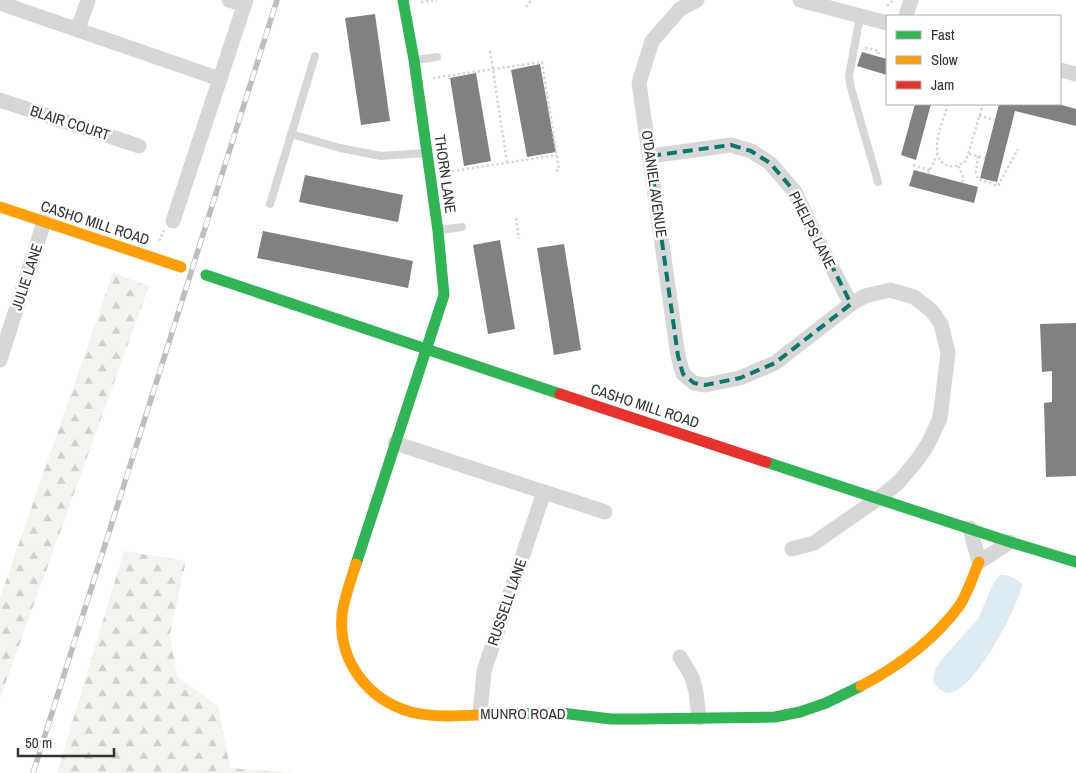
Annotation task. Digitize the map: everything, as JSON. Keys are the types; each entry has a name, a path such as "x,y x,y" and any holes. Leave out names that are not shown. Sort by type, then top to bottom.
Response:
{"street":[{"path":"78,29 88,0"},
{"path":"172,221 245,2 229,0"},
{"name":"THORN LANE","path":"403,0 414,60 438,231 444,295 426,350"},
{"name":"O'DANIEL AVENUE","path":"697,0 677,5 652,41 639,83 678,356 683,374 694,383 705,385 740,378 775,363 851,304"},
{"path":"800,0 886,23"},
{"path":"906,15 910,0"},
{"path":"6,2 220,79"},
{"path":"1061,70 1076,74"},
{"name":"BLAIR COURT","path":"0,100 139,146"},
{"name":"PHELPS LANE","path":"650,156 731,145 751,150 770,163 795,192 851,304"},
{"name":"CASHO MILL ROAD","path":"0,207 181,267"},
{"name":"JULIE LANE","path":"0,360 44,222"},
{"name":"CASHO MILL ROAD","path":"206,275 426,350 1076,562"},
{"path":"792,549 814,544 898,483 918,459 935,432 940,418 948,354 940,324 932,311 914,297 890,290 865,296 851,304"},
{"name":"MUNRO ROAD","path":"426,350 346,598 342,616 344,648 349,662 362,682 379,698 392,706 430,715 550,712 619,719 775,717 793,714 828,703 859,688 918,648 948,619 970,585 979,562"},
{"path":"395,443 605,512"},
{"name":"RUSSELL LANE","path":"480,714 484,671 544,492"},
{"path":"970,528 979,562 1010,542"},
{"path":"680,657 692,677 699,718"}],"lane":[{"path":"860,16 849,76 878,182"},
{"path":"270,204 315,56"},
{"path":"414,60 437,58"},
{"path":"291,134 340,148 381,156 427,152"},
{"path":"438,231 462,227"}],"path":[{"path":"417,3 437,0"},
{"path":"526,7 531,0"},
{"path":"887,6 892,0"},
{"path":"858,46 879,52 878,56"},
{"path":"490,51 507,163"},
{"path":"429,78 542,62 559,170 555,170"},
{"path":"948,105 936,146 937,155 942,163 950,167 958,166 966,161 983,105"},
{"path":"979,116 995,120"},
{"path":"978,156 976,173 978,179 998,186 1018,149"},
{"path":"969,154 985,158"},
{"path":"443,173 556,155"},
{"path":"928,174 937,155"},
{"path":"913,165 930,170"},
{"path":"958,166 963,176 962,183"},
{"path":"516,218 519,239"}],"highlighted area":[{"path":"731,145 751,151 770,163 795,192 851,304 775,363 740,378 705,385 694,383 683,374 678,356 650,156"}],"green space":[{"path":"113,273 149,286 0,698 0,598"},
{"path":"124,551 186,561 170,634 177,677 218,706 230,768 296,773 57,773"}],"shaded area":[{"path":"1000,575 1012,577 1022,584 1004,629 982,665 970,679 958,689 948,693 943,692 933,681 935,669 978,619 994,582"}],"building":[{"path":"375,14 390,121 361,125 345,18"},
{"path":"862,52 886,59 886,75 857,66"},
{"path":"540,64 556,152 527,157 511,70"},
{"path":"476,73 491,161 464,166 450,78"},
{"path":"915,105 931,105 916,160 901,155"},
{"path":"999,105 1061,105 1076,109 1076,126 1015,111 997,182 980,178"},
{"path":"914,170 978,187 974,203 909,186"},
{"path":"305,175 403,195 398,222 299,202"},
{"path":"263,231 413,261 408,288 257,258"},
{"path":"500,240 515,329 488,334 473,245"},
{"path":"564,244 581,350 554,355 537,248"},
{"path":"1076,323 1076,476 1046,477 1044,403 1052,402 1052,371 1042,372 1040,324"}],"railway":[{"path":"33,773 277,0"}],"traffic: fast":[{"path":"356,564 444,295 438,231 414,60 403,0"},
{"path":"206,275 560,394"},
{"path":"766,462 1076,562"},
{"path":"498,714 561,713 611,719 775,717 800,712 826,703 861,686"}],"traffic: slow":[{"path":"0,207 181,267"},
{"path":"861,686 902,661 939,629 960,605 979,562"},
{"path":"356,564 343,609 342,632 345,648 351,663 369,688 382,698 411,712 454,716 498,714"}],"traffic: jam":[{"path":"560,394 766,462"}]}
